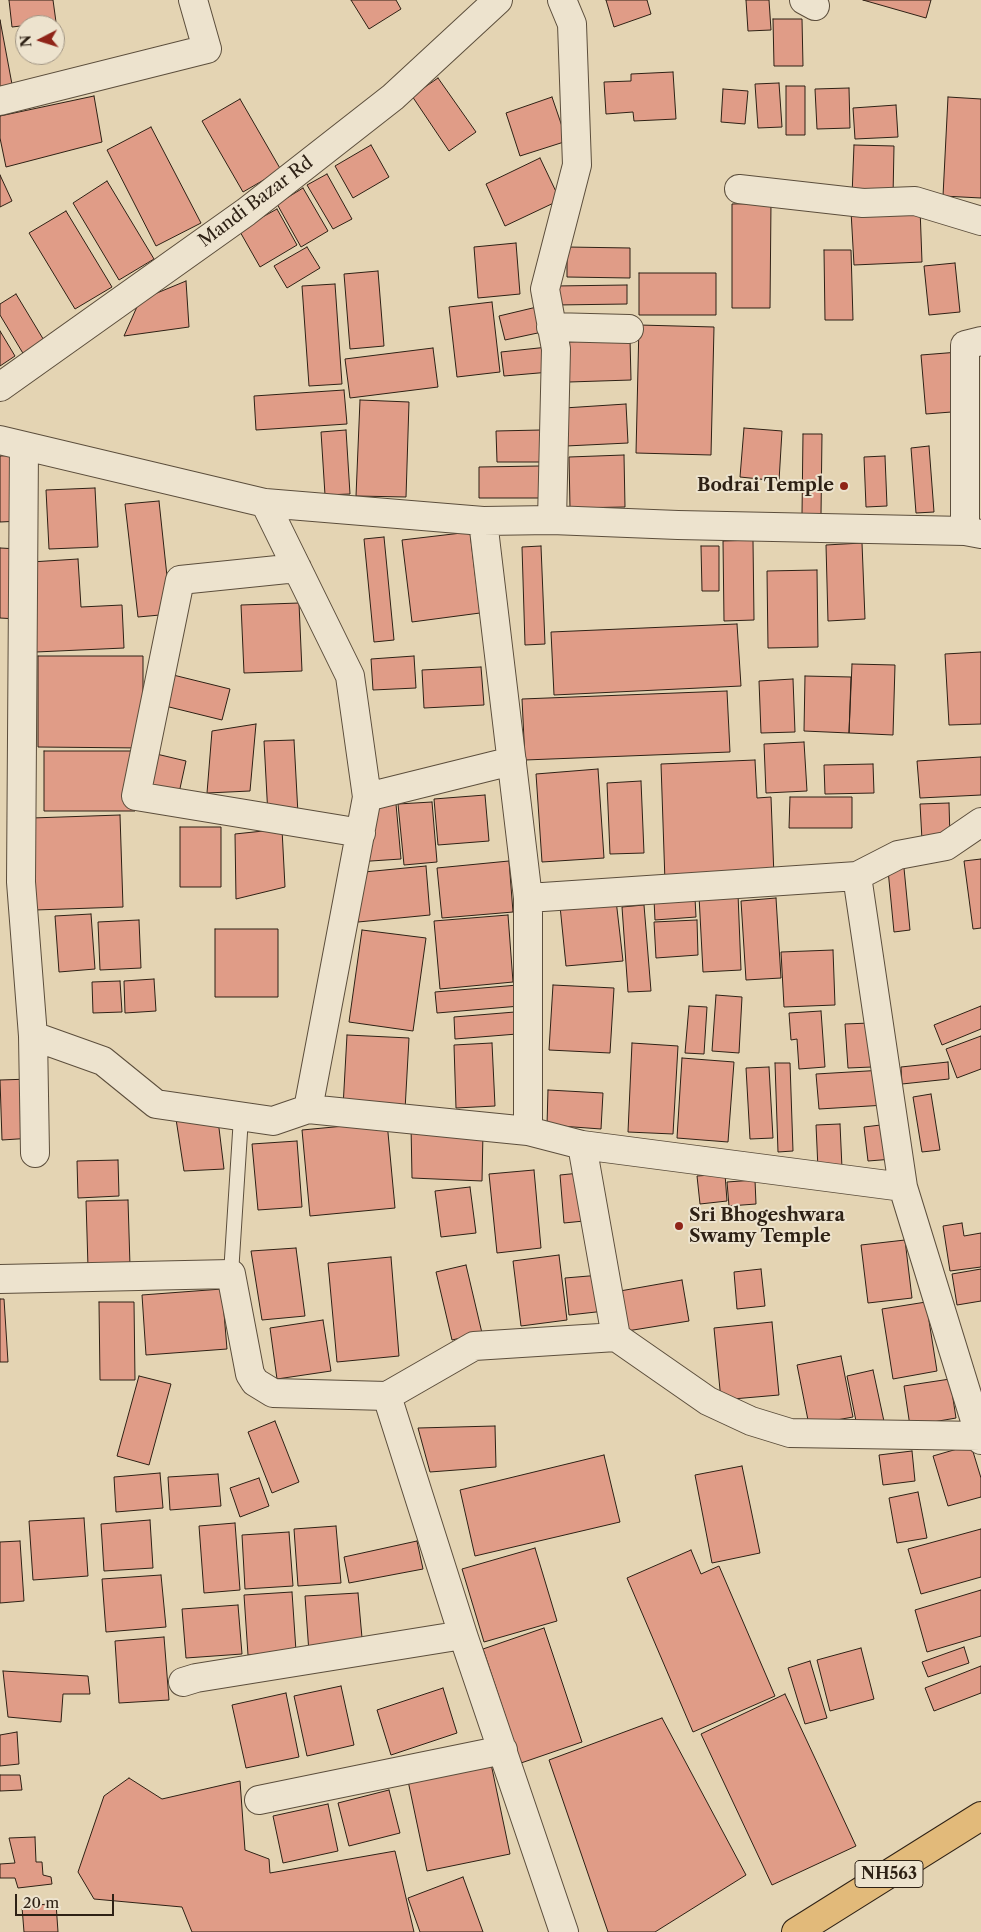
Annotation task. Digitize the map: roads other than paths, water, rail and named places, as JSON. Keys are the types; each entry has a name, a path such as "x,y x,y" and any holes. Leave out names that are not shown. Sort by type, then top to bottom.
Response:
{"highway":[{"name":"NH563","path":"796,1932 981,1816"}],"street":[{"path":"0,101 207,48 193,0"},
{"name":"Mandi Bazar Rd","path":"0,387 246,212 393,97 498,0"},
{"path":"552,520 556,349 545,289 577,165 572,24 562,0"},
{"path":"739,189 863,203 915,201 981,221"},
{"path":"551,327 629,329"},
{"path":"35,1153 33,1036 21,882 12,444 265,503 483,521 552,520 973,533 965,344 981,341"},
{"path":"265,503 350,676 368,797 308,1109"},
{"path":"483,521 528,898 528,1131"},
{"path":"297,568 180,580 136,796 361,833"},
{"path":"368,797 512,761"},
{"path":"528,898 857,876 898,855 946,846 981,822"},
{"path":"0,1278 231,1274 250,1374 255,1382 273,1393 387,1396 474,1346 616,1337 708,1401 751,1421 790,1433 980,1438 903,1187 857,876"},
{"path":"33,1036 103,1061 156,1104 273,1121 308,1109 528,1131 582,1145 903,1187"},
{"path":"582,1145 616,1337"},
{"path":"387,1396 463,1635 564,1932"},
{"path":"183,1682 196,1678 463,1635"},
{"path":"259,1800 503,1750"}],"lane":[{"path":"231,1274 241,1117"}],"place":[{"name":"Bodrai Temple","path":"844,486"},
{"name":"Sri Bhogeshwara Swamy Temple","path":"679,1226"}]}
